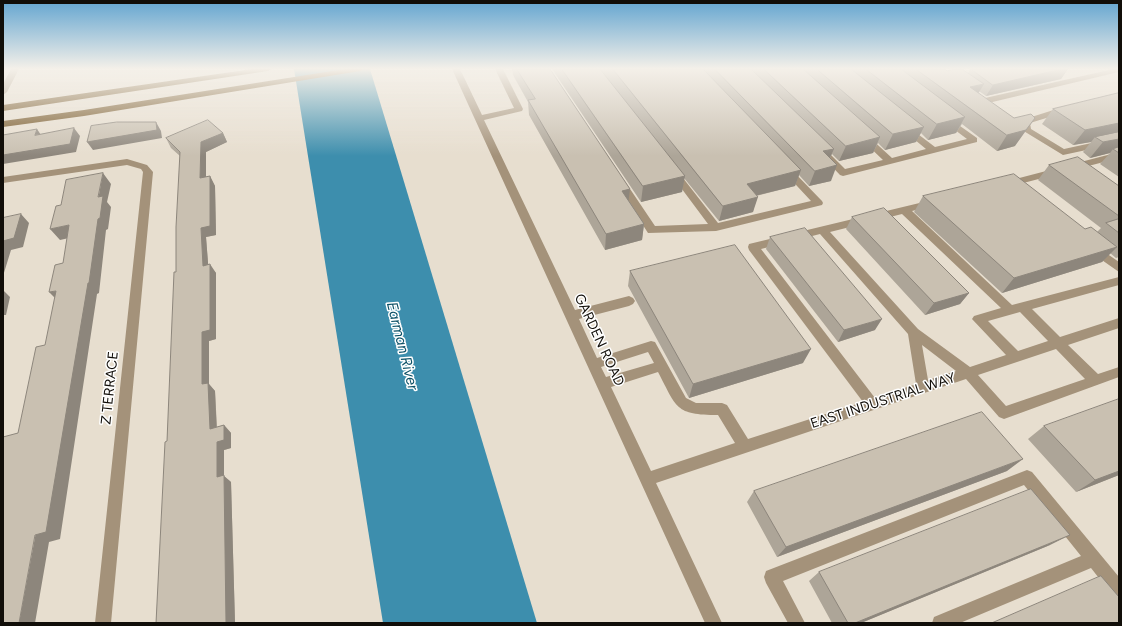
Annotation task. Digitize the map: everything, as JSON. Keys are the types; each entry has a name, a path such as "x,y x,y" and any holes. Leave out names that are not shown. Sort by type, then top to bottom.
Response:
{"main road":[{"path":"3,108 69,98"},
{"path":"3,124 176,98"}],"street":[{"name":"GARDEN ROAD","path":"470,98 714,623"},
{"path":"479,118 519,109 514,98"},
{"path":"980,98 984,101 996,98"},
{"path":"1076,107 1047,114 1025,122 1027,130 1063,152 1119,140"},
{"path":"821,151 844,173 890,160 974,140 937,112"},
{"path":"898,122 933,150"},
{"path":"856,130 890,160"},
{"path":"998,186 1119,155"},
{"path":"614,172 652,230 716,227 818,203 779,162"},
{"name":"Z TERRACE","path":"3,180 116,163 137,163 144,167 148,172 102,623"},
{"path":"668,164 716,227"},
{"path":"1080,165 1093,174"},
{"path":"1013,183 1024,192"},
{"path":"872,404 753,248 940,200"},
{"path":"904,210 1016,309 1058,343 1095,380"},
{"path":"822,230 914,332 968,373 1004,413 1119,372"},
{"path":"1084,240 1119,268"},
{"path":"1016,357 978,319 1119,281"},
{"path":"571,316 629,301"},
{"name":"EAST INDUSTRIAL WAY","path":"647,479 1119,323"},
{"path":"914,332 922,388"},
{"path":"593,364 650,346 681,402 695,409 722,409 745,447"},
{"path":"602,384 661,366"},
{"path":"798,623 772,577 1027,477 1119,590"},
{"path":"940,623 1093,559"}],"water":[{"name":"Earman River","path":"299,98 379,98 537,623 383,623"}],"building":[{"path":"569,98 630,189 622,191 644,224 606,234 528,100"},
{"path":"582,98 623,98 685,176 643,186"},
{"path":"636,98 731,98 801,170 747,184 758,197 723,206"},
{"path":"744,98 781,98 834,149 823,151 837,165 815,171"},
{"path":"795,98 836,98 880,137 846,146"},
{"path":"851,98 888,98 924,127 893,134"},
{"path":"904,98 940,98 965,117 937,124"},
{"path":"956,98 986,98 1014,118 1031,114 1035,118 1026,130 1007,135"},
{"path":"1097,98 1119,98 1119,123 1085,130 1053,109"},
{"path":"208,120 223,133 201,142 200,178 210,176 210,226 201,228 203,266 210,264 210,330 202,332 202,384 208,383 210,429 224,425 224,440 217,442 217,477 224,475 226,623 156,623 165,442 167,441 174,272 176,272 176,227 180,152 166,138"},
{"path":"117,122 156,122 157,130 87,142 91,126"},
{"path":"74,128 70,144 3,155 3,135 37,129 35,135"},
{"path":"1119,132 1119,139 1103,142 1095,137"},
{"path":"1119,147 1119,153 1113,149"},
{"path":"1078,157 1119,186 1119,216 1049,165"},
{"path":"103,173 98,197 103,196 100,218 98,219 89,283 46,532 35,535 19,623 3,623 3,437 18,433 36,347 45,345 56,291 49,292 55,265 63,263 69,225 50,229 56,206 61,205 66,180"},
{"path":"1014,174 1085,229 1091,227 1117,247 1014,278 923,196"},
{"path":"884,208 969,293 934,303 852,217"},
{"path":"21,214 14,238 3,241 3,218"},
{"path":"1119,219 1119,233 1106,223"},
{"path":"805,228 882,319 844,330 770,237"},
{"path":"735,245 811,349 693,384 630,271"},
{"path":"1119,399 1119,471 1095,480 1044,426"},
{"path":"982,412 1023,459 786,547 754,491"},
{"path":"1031,489 1070,535 855,623 848,623 819,572"},
{"path":"1101,576 1119,597 1119,622 1117,623 992,623"}]}
